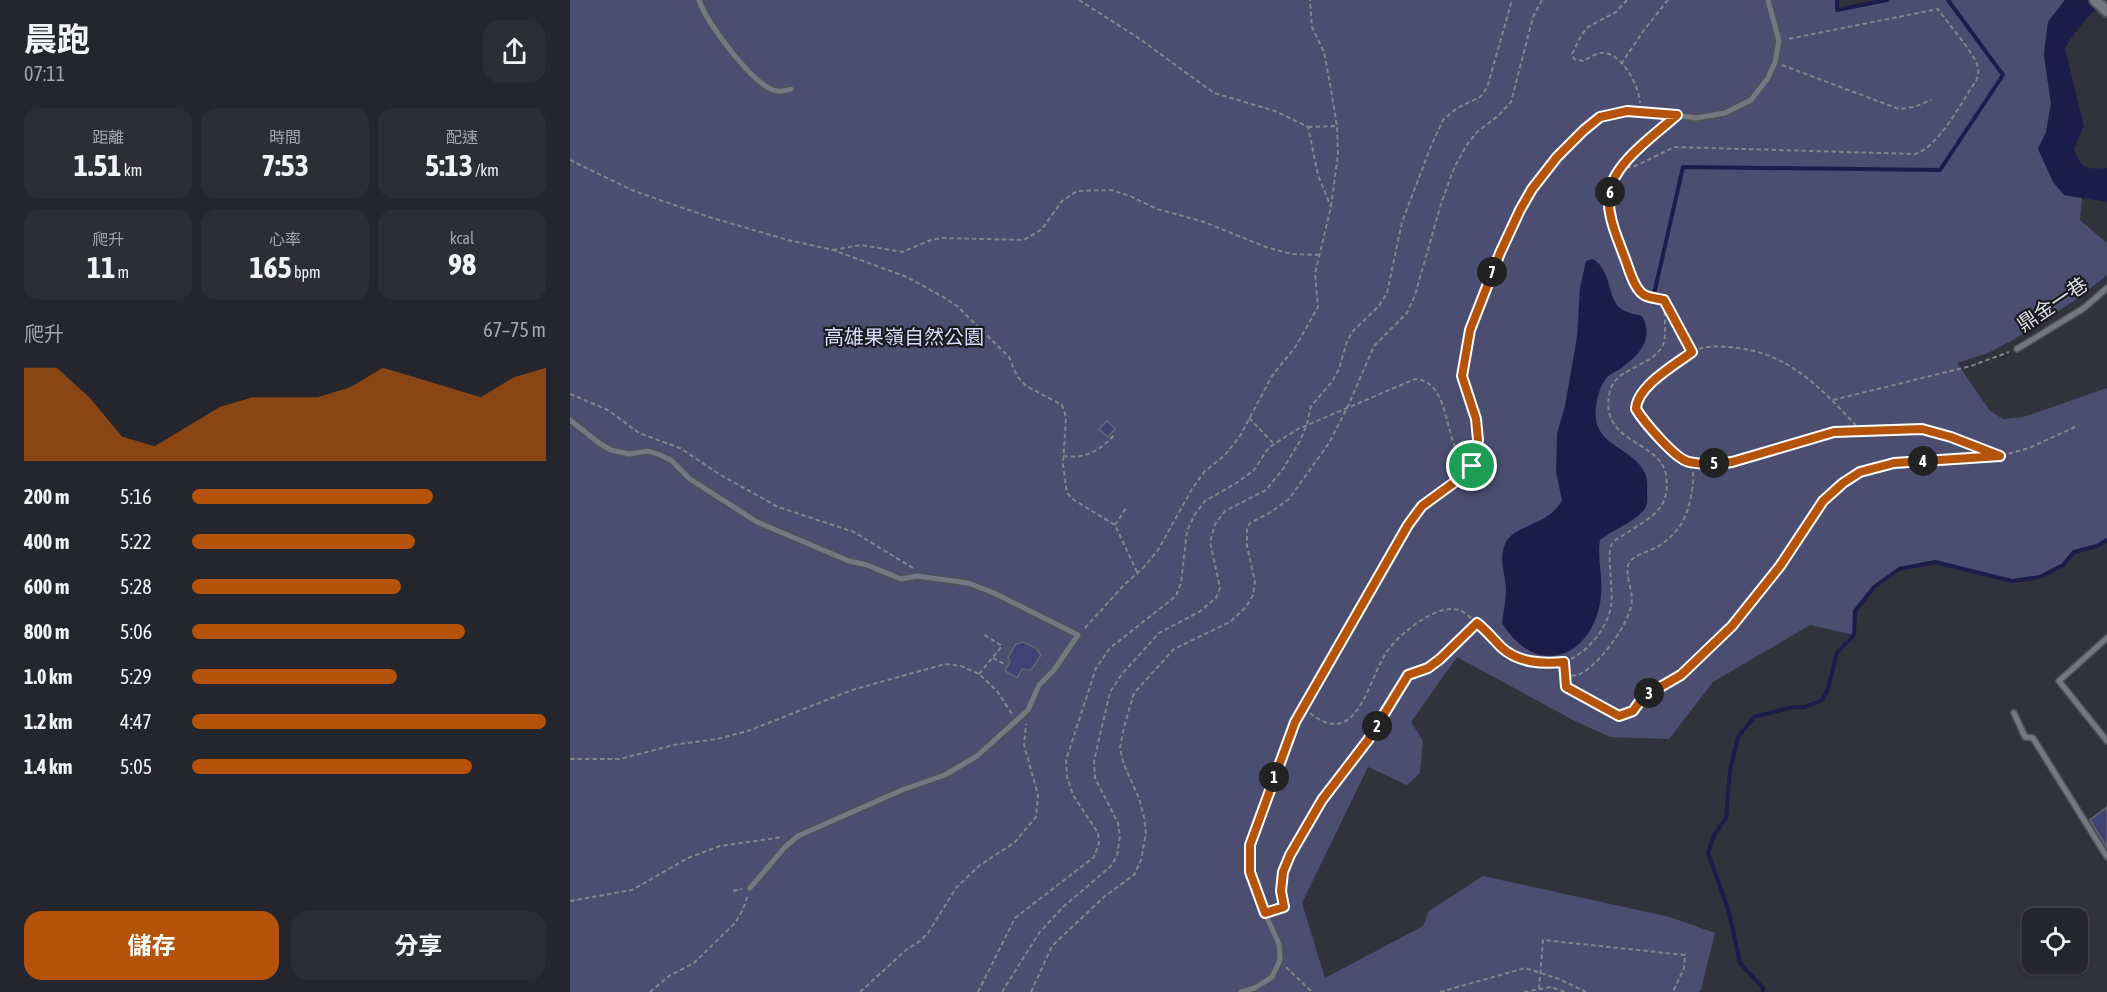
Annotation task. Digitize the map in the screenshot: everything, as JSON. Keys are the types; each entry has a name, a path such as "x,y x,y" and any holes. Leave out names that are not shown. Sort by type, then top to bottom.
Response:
{"street":[{"path":"2095,0 2107,11"}],"lane":[{"path":"699,0 710,24 752,75 764,86 774,90 791,89"},
{"path":"1241,992 1255,988 1272,977 1280,960 1279,944 1250,872 1250,845 1295,722 1408,525 1422,506 1463,476 1472,466 1478,440 1476,419 1462,376 1470,330 1500,253 1520,210 1532,189 1557,157 1600,117 1627,111 1640,111 1696,118 1725,113 1751,100 1768,78 1775,62 1779,41 1768,0"},
{"name":"鼎金一巷","path":"2017,349 2084,308 2107,288"},
{"path":"570,420 611,450 629,454 648,452 671,460 690,479 757,522 849,561 867,565 897,578 925,577 968,583 994,593 1078,635 1039,685 1028,710 977,756 945,776 902,790 798,836 785,847 750,888"},
{"path":"2107,638 2059,681 2107,741"},
{"path":"2014,713 2025,736 2033,738 2107,857"}],"path":[{"path":"1079,0 1137,37 1214,93 1275,111 1308,127 1337,126"},
{"path":"1078,635 1158,550 1204,472 1225,455 1240,436 1272,376 1296,346 1318,307 1315,279 1331,207 1337,161 1337,126 1324,52 1312,28 1310,0"},
{"path":"1002,992 1039,933 1063,907 1110,867 1117,856 1120,836 1118,823 1095,778 1094,760 1110,692 1122,674 1159,633 1199,612 1216,598 1220,588 1210,542 1215,524 1225,511 1266,490 1283,469 1300,441 1311,406 1332,383 1339,369 1347,341 1353,331 1379,306 1387,293 1402,222 1431,146 1443,120 1457,108 1480,98 1488,88 1512,0"},
{"path":"1031,992 1052,946 1105,896 1134,874 1142,860 1146,833 1144,817 1124,765 1120,748 1134,693 1174,649 1230,622 1246,607 1253,595 1255,582 1247,546 1247,529 1250,523 1289,499 1329,443 1374,346 1407,313 1415,295 1441,204 1458,161 1477,132 1498,116 1511,102 1533,17 1542,0"},
{"path":"1628,0 1616,12 1588,27 1572,54 1574,59 1583,61 1606,52 1621,64 1636,83 1640,95 1640,111"},
{"path":"1621,64 1668,0"},
{"path":"1619,170 1638,165 1674,147 1916,154 1923,152 1934,141 1976,81 1978,74 1973,59 1938,9 1779,41"},
{"path":"1775,62 1899,109 1914,107 1931,100"},
{"path":"1677,115 1631,155 1619,170 1609,194 1611,221 1631,275 1640,292 1664,300 1692,352"},
{"path":"1308,127 1313,155 1331,207"},
{"path":"570,160 634,191 712,218 788,240 833,250 907,277 957,306 1009,357 1017,376 1026,386 1062,405 1066,417 1063,456 1067,493 1115,525 1137,572"},
{"path":"833,250 861,245 902,252 942,238 1024,240 1042,229 1068,196 1088,189 1122,193 1151,207 1204,222 1287,253 1320,255"},
{"path":"1303,708 1327,723 1344,722 1352,717 1362,704 1390,646 1418,622 1447,609 1460,610 1516,658 1539,662 1569,662 1590,646 1610,615 1613,585 1610,550 1612,543 1659,509 1667,497 1666,472 1660,461 1619,431 1612,422 1610,410 1610,391 1615,380 1657,354 1664,343 1664,300"},
{"path":"1564,676 1582,674 1610,645 1625,624 1632,600 1628,568 1630,562 1638,555 1672,537 1682,525 1688,511 1693,485 1692,472 1687,462 1659,439 1636,409 1643,390 1692,352 1719,346 1746,348 1774,357 1811,379 1861,431"},
{"path":"1833,400 1971,366 2017,349"},
{"path":"978,992 1015,918 1094,857 1099,843 1098,833 1073,795 1067,777 1066,760 1096,668 1110,648 1176,596 1181,583 1187,531 1195,514 1205,501 1254,470 1267,450 1307,424 1410,380 1422,380 1430,385 1438,395 1448,419 1454,443 1462,458 1472,466"},
{"path":"570,394 608,410 639,433 680,448 719,474 778,507 854,532 925,577"},
{"path":"1249,417 1274,444"},
{"path":"1564,662 1566,687 1619,716 1633,711 1643,697 1681,675 1732,626 1780,566 1823,501 1843,483 1860,472 1894,463 2000,456 2029,448 2075,427"},
{"path":"1687,462 1732,462 1834,432 1922,429 1951,437 2000,456"},
{"path":"1063,456 1078,457 1095,453 1115,434"},
{"path":"1115,525 1126,508"},
{"path":"1265,913 1284,907 1281,891 1283,872 1290,855 1322,800 1368,740 1408,675 1428,668 1440,659 1477,623"},
{"path":"979,674 1002,646 984,634"},
{"path":"993,658 1006,665"},
{"path":"570,759 620,759 673,745 717,739 748,731 852,690 945,664 961,666 979,674 1002,698 1016,722"},
{"path":"860,992 906,950 920,941 928,933 956,888 980,865 1014,843 1036,817 1038,795 1024,745 1028,710"},
{"path":"570,901 632,890 688,858 720,846 798,836"},
{"path":"650,992 669,976 694,963 736,922 750,888"},
{"path":"1539,988 1543,940 1685,955 1684,968 1673,992"},
{"path":"1280,960 1312,992"},
{"path":"1440,992 1525,968 1539,971 1586,992"},
{"path":"1524,992 1551,987 1565,992"}],"green space":[{"name":"高雄果嶺自然公園","path":"570,0 1837,0 1837,10 1887,0 2065,0 2048,22 2044,55 2051,104 2046,132 2038,149 2064,195 2082,198 2080,220 2107,243 2107,275 2080,297 2013,340 1988,353 1957,363 1990,411 2003,419 2023,417 2107,388 2107,540 2097,546 2074,552 2063,565 2040,577 2012,581 1935,562 1899,569 1874,587 1855,611 1854,635 1810,625 1713,682 1669,739 1610,737 1573,720 1457,657 1411,722 1423,741 1420,773 1407,785 1368,767 1302,903 1325,978 1423,926 1429,911 1483,876 1670,917 1715,933 1701,989 1698,992 570,992"}],"shaded area":[{"path":"2065,0 2106,0 2084,22 2065,48 2084,126 2074,149 2082,165 2090,168 2107,168 2107,202 2064,195 2053,182 2038,149 2046,132 2051,104 2044,55 2048,22"},
{"path":"1593,259 1603,270 1613,297 1620,308 1642,316 1646,325 1647,333 1643,347 1602,385 1597,399 1596,416 1598,428 1604,436 1639,463 1645,473 1647,502 1645,508 1637,516 1600,540 1600,606 1592,627 1579,644 1560,655 1549,656 1534,653 1521,646 1502,623 1506,590 1502,556 1509,537 1540,521 1556,509 1562,500 1556,472 1557,434 1565,406 1577,337 1580,288 1586,261"}],"building":[{"path":"1107,421 1115,429 1108,437 1099,429"},
{"path":"1023,642 1036,648 1041,655 1031,670 1022,669 1017,678 1005,671 1010,661 1008,657 1016,644"},
{"path":"2107,807 2107,848 2090,820"}],"waterway":[{"path":"1837,0 1837,10 1887,0"},
{"path":"1654,294 1683,167 1940,170 2003,75 1948,0"},
{"path":"1763,992 1763,988 1740,963 1729,912 1708,853 1714,835 1726,818 1730,771 1738,737 1754,717 1793,707 1805,707 1822,700 1828,689 1837,653 1854,635 1855,611 1874,587 1899,569 1935,562 2012,581 2040,577 2063,565 2074,552 2097,546 2107,540"}],"route":[{"path":"1627,111 1677,115 1631,155 1619,170 1609,194 1611,221 1631,275 1640,292 1664,300 1692,352 1643,390 1637,403 1636,409 1659,439 1687,462 1720,463 1732,462 1834,432 1922,429 1951,437 2000,456 1875,466 1843,483 1823,501 1780,566 1732,626 1681,675 1643,697 1633,711 1619,716 1566,687 1564,662 1550,663 1516,658 1503,649 1477,623 1440,659 1428,668 1408,675 1399,687 1368,740 1322,800 1290,855 1283,872 1281,891 1284,907 1265,913 1250,872 1250,845 1295,722 1408,525 1422,506 1463,476 1472,466 1478,440 1476,419 1462,376 1470,330 1500,253 1532,189 1557,157 1600,117 1627,111"}]}
